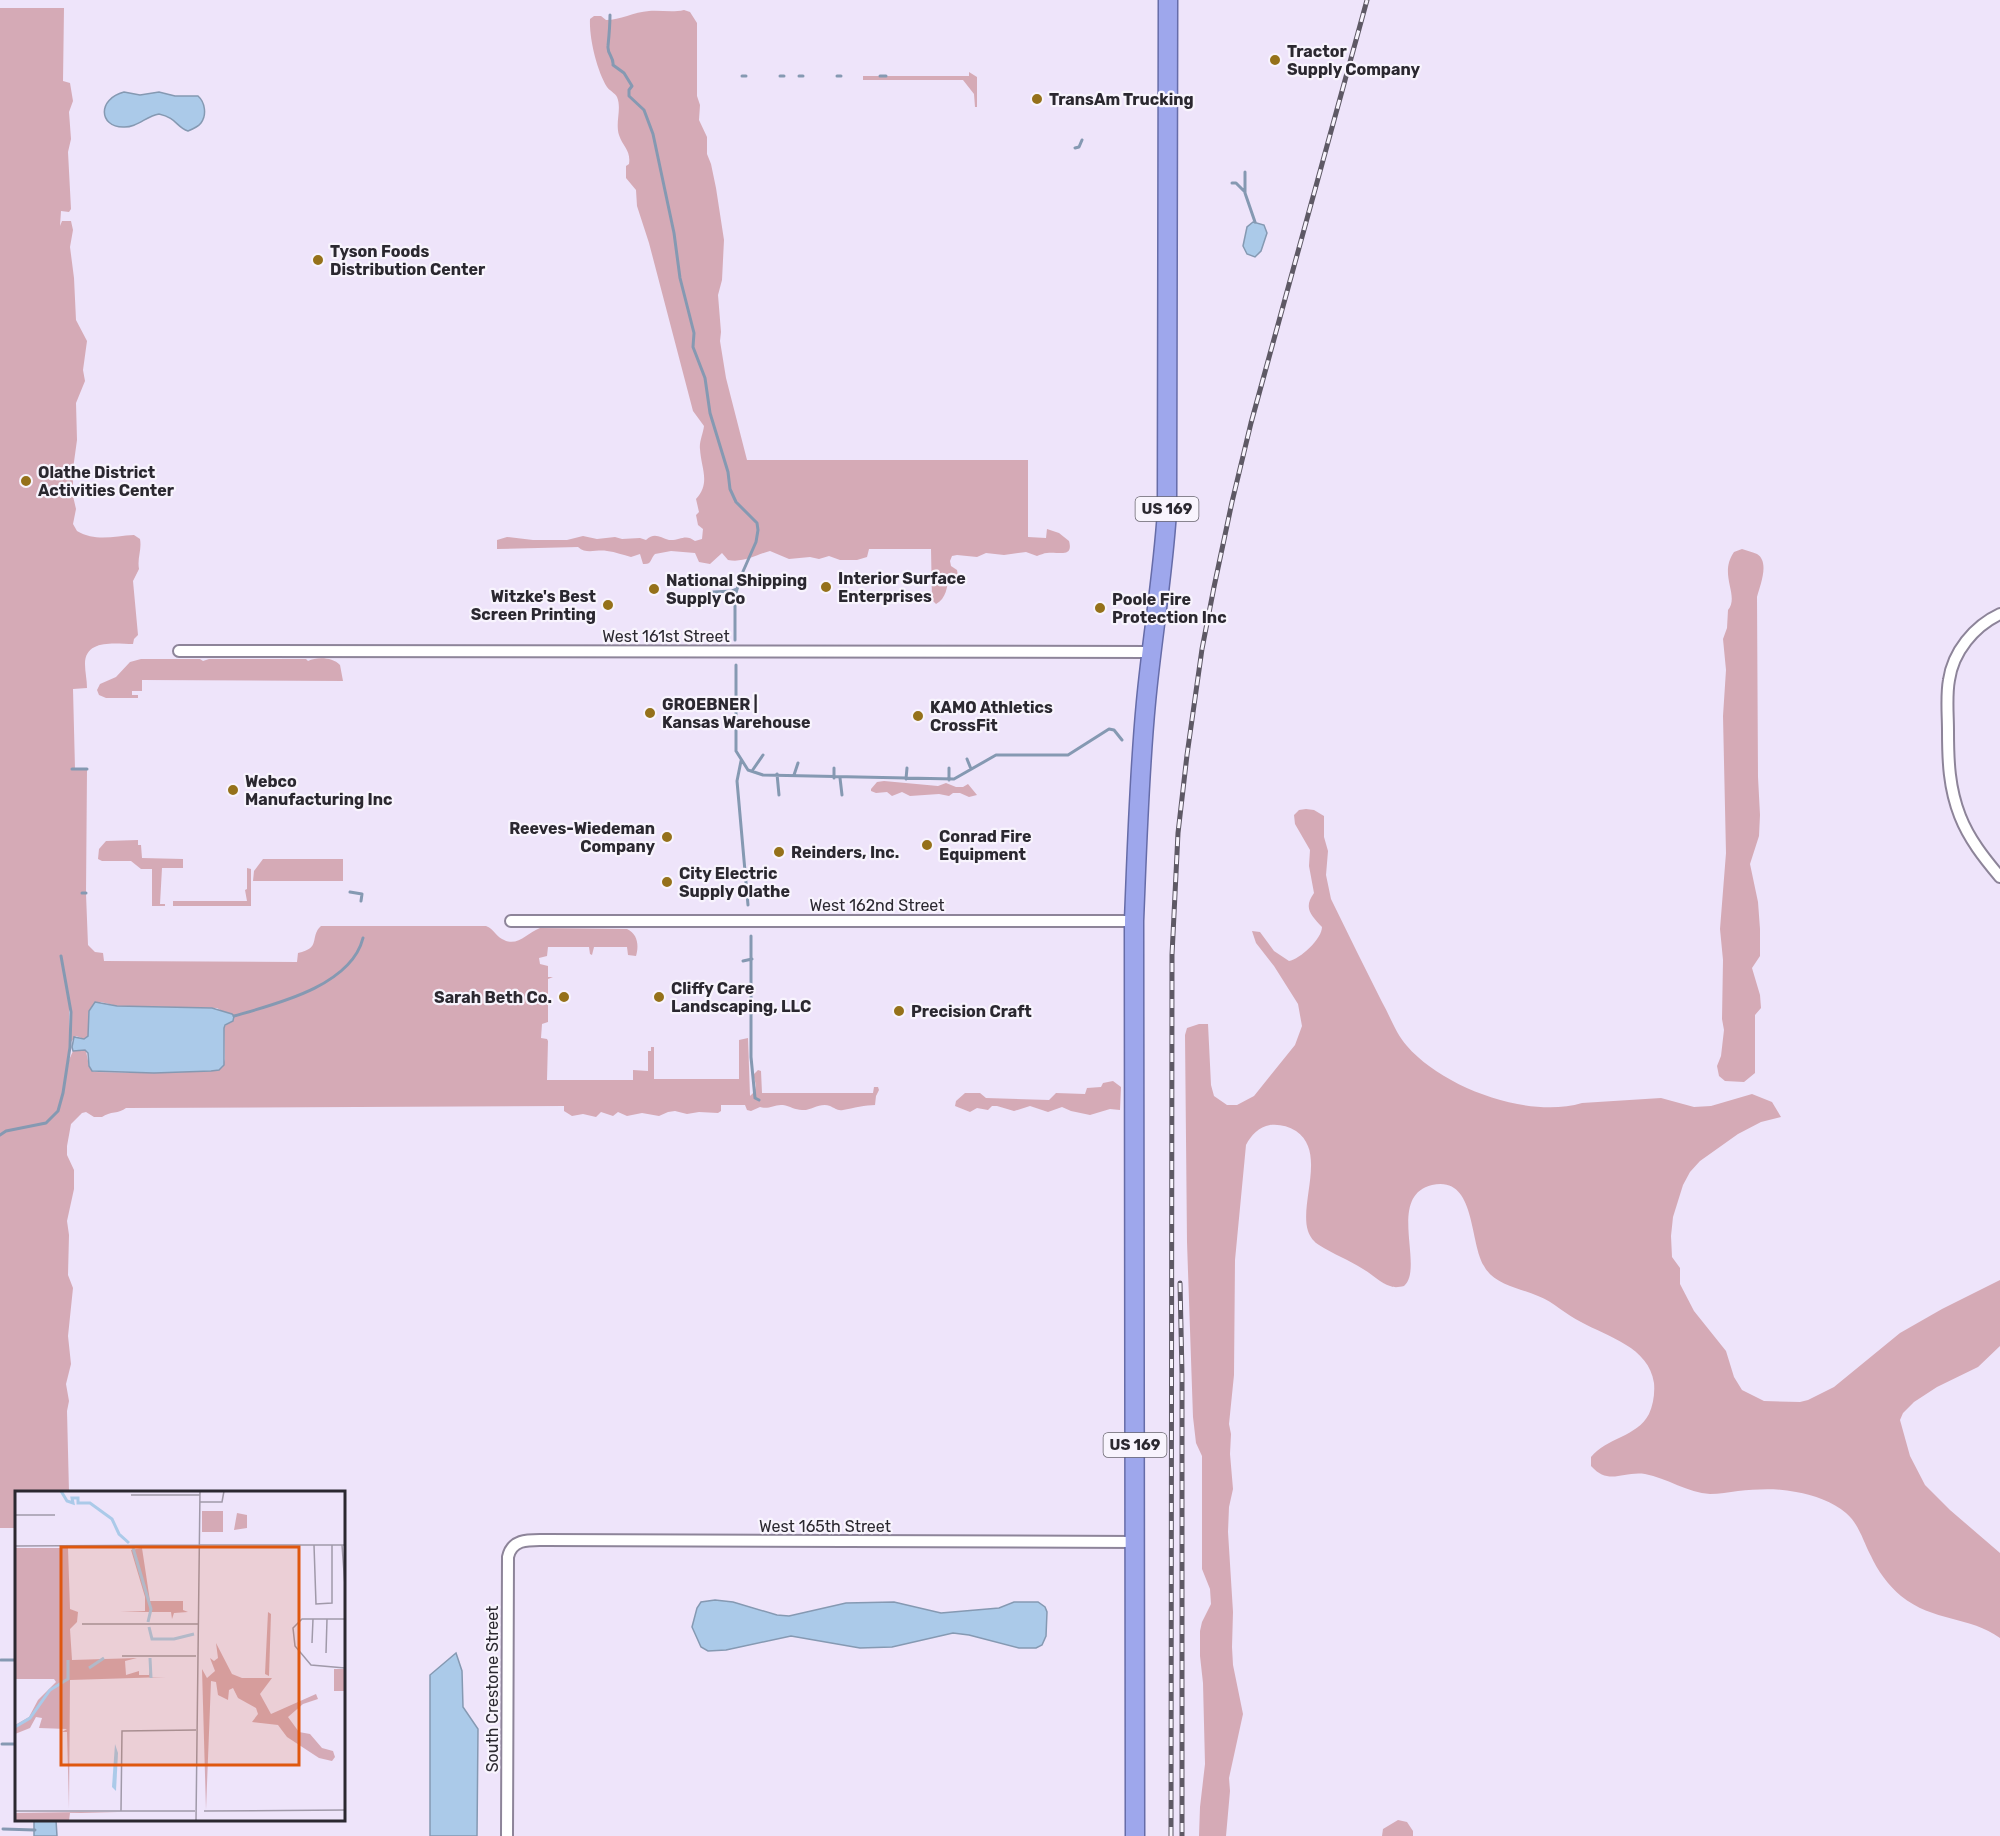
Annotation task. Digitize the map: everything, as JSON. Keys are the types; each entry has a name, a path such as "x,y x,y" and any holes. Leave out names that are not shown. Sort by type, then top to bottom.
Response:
{"highway":[{"name":"US 169","path":"1135,1836 1134,921 1141,771 1164,552 1169,464 1168,0"}],"street":[{"path":"2000,614 1974,632 1963,644 1949,679 1948,770 1961,819 1978,849 2000,877"},
{"name":"West 161st Street","path":"180,651 1152,652"},
{"name":"West 162nd Street","path":"511,921 1134,921"},
{"name":"West 165th Street","path":"514,1544 526,1540 1136,1542"},
{"name":"South Crestone Street","path":"507,1836 508,1557 509,1549 514,1544"}],"shaded area":[{"path":"0,8 64,8 63,81 70,83 73,101 69,112 71,139 68,152 71,209 69,212 61,211 60,226 62,221 71,221 73,230 70,247 76,320 87,341 83,370 85,381 76,403 77,440 73,469 73,496 76,509 73,524 77,531 91,536 105,538 134,535 140,539 139,569 133,581 138,635 133,644 103,644 90,650 85,664 87,688 73,689 75,769 72,770 87,770 86,893 82,894 86,894 88,945 95,952 103,953 104,961 297,962 298,953 313,945 321,926 486,926 502,939 512,942 540,928 627,929 637,941 636,956 628,955 627,947 594,947 592,955 589,947 548,947 547,956 539,958 540,964 548,966 548,977 553,977 548,979 548,1022 542,1024 541,1038 548,1041 547,1080 633,1080 633,1070 648,1071 648,1051 651,1051 651,1047 654,1047 654,1079 739,1079 739,1040 748,1038 750,1096 756,1086 753,1075 758,1070 761,1071 762,1093 873,1093 874,1087 878,1087 879,1090 875,1105 843,1110 826,1105 802,1110 780,1105 760,1107 751,1111 747,1110 745,1105 721,1105 721,1111 718,1113 687,1114 675,1111 659,1116 642,1113 627,1116 618,1112 613,1116 601,1112 596,1117 583,1114 572,1116 564,1111 564,1106 126,1108 102,1117 82,1113 71,1124 67,1146 67,1155 74,1170 74,1189 67,1221 68,1275 73,1288 68,1336 71,1364 66,1384 69,1401 67,1411 69,1491 15,1491 15,1528 0,1528","holes":["69,998 72,1013 70,1043 76,1036 84,1039 88,1036 89,1011 101,1002 117,1006 217,1008 232,1014 224,1028 225,1059 222,1068 211,1071 154,1073 94,1072 89,1066 86,1051 73,1051 69,1060 62,1099 69,1047"]},
{"path":"684,10 690,12 697,23 699,120 707,137 707,154 716,188 724,240 722,280 718,295 720,341 726,378 747,460 1028,460 1028,537 1046,538 1047,529 1059,533 1069,541 1070,547 1067,552 1037,556 1026,552 1004,555 986,553 977,557 952,556 951,566 957,570 958,576 948,576 944,596 936,604 932,600 931,549 869,549 867,557 857,560 840,560 829,556 819,559 810,557 789,559 770,551 734,561 728,560 722,553 710,564 699,562 695,553 671,551 655,554 649,563 643,564 640,554 631,557 607,551 585,551 578,547 497,549 497,540 507,537 533,540 567,540 583,536 597,539 615,537 646,540 654,536 669,540 685,537 695,541 702,539 703,529 698,525 696,515 699,512 696,499 701,493 704,481 700,446 704,426 693,411 649,243 637,206 636,190 626,178 626,166 629,164 629,159 618,130 619,106 616,96 607,87 600,72 592,45 590,27 590,19 594,16 611,20 643,12"},
{"path":"969,72 977,77 977,107 975,107 974,94 963,80 863,80 863,76 969,76"},
{"path":"1742,549 1757,554 1764,568 1757,597 1760,815 1759,836 1750,864 1758,902 1760,929 1760,956 1752,968 1760,995 1761,1008 1755,1015 1755,1073 1744,1082 1725,1081 1719,1076 1717,1066 1721,1056 1724,1030 1720,929 1726,853 1723,716 1726,670 1723,639 1732,598 1728,569 1734,552"},
{"path":"141,659 200,659 203,661 209,659 306,659 308,661 324,659 333,660 340,665 343,681 142,680 142,691 132,691 132,695 138,695 138,698 106,698 99,695 97,690 100,684 116,677 130,662"},
{"path":"877,782 938,786 946,783 956,787 968,784 977,795 969,797 953,793 949,796 939,794 910,796 902,792 892,796 887,792 871,791"},
{"path":"1299,810 1314,810 1324,816 1324,837 1328,851 1326,875 1331,899 1393,1025 1407,1046 1442,1075 1488,1096 1537,1107 1661,1098 1694,1107 1711,1106 1752,1094 1772,1102 1781,1117 1761,1122 1738,1134 1700,1161 1690,1172 1683,1185 1673,1217 1671,1236 1672,1257 1680,1268 1680,1284 1694,1311 1726,1351 1734,1377 1742,1390 1764,1401 1800,1402 1808,1400 1834,1387 1900,1333 2000,1280 2000,1346 1978,1367 1937,1387 1914,1402 1903,1413 1900,1420 1910,1456 1925,1485 2000,1553 2000,1638 1976,1626 1926,1610 1901,1596 1880,1572 1858,1527 1850,1517 1841,1509 1823,1500 1803,1493 1774,1489 1702,1493 1645,1474 1610,1477 1598,1472 1591,1466 1591,1457 1597,1451 1637,1428 1644,1422 1652,1407 1654,1383 1651,1371 1644,1360 1615,1338 1576,1319 1555,1305 1494,1278 1484,1266 1479,1255 1464,1200 1457,1190 1446,1185 1432,1185 1418,1192 1411,1203 1408,1217 1411,1264 1409,1277 1404,1286 1386,1285 1358,1266 1319,1245 1310,1235 1306,1220 1310,1152 1305,1140 1296,1131 1280,1125 1270,1125 1256,1132 1246,1145 1235,1260 1234,1375 1229,1424 1233,1489 1229,1507 1228,1532 1233,1612 1233,1665 1243,1714 1229,1778 1226,1836 1199,1836 1205,1764 1200,1631 1211,1604 1210,1589 1202,1569 1202,1456 1196,1443 1193,1417 1187,1242 1185,1035 1187,1028 1208,1024 1211,1085 1214,1096 1227,1105 1237,1105 1254,1096 1295,1045 1302,1026 1298,1004 1256,943 1252,931 1260,932 1274,951 1289,961 1299,957 1310,948 1321,932 1322,927 1312,915 1309,907 1314,893 1309,866 1310,850 1295,824 1294,815"},
{"path":"138,840 138,845 141,845 142,858 183,859 183,868 162,868 160,904 165,904 165,906 152,906 152,869 141,869 131,861 98,859 99,849 106,841"},
{"path":"263,859 343,859 343,881 253,881 254,871"},
{"path":"247,868 251,869 251,906 173,906 173,901 247,901 245,890 247,889"},
{"path":"1113,1081 1121,1087 1120,1110 1110,1109 1090,1115 1062,1107 1048,1112 1030,1106 1014,1111 992,1106 988,1110 977,1108 970,1112 955,1106 956,1101 965,1093 980,1093 986,1098 1049,1100 1056,1093 1085,1094 1087,1088 1101,1087 1103,1083"},
{"path":"1398,1820 1407,1822 1413,1831 1413,1836 1382,1836 1383,1829"}],"water":[{"path":"124,92 140,95 159,92 175,96 198,96 204,105 203,120 188,131 159,114 133,126 115,126 106,118 105,106 109,100"},
{"path":"1253,222 1264,225 1267,233 1261,251 1255,257 1247,254 1243,246 1247,227"},
{"path":"95,1002 117,1006 212,1008 232,1014 233,1021 224,1028 224,1065 219,1070 211,1071 154,1073 92,1071 89,1066 88,1053 85,1050 73,1051 72,1047 74,1037 84,1039 88,1036 89,1011"},
{"path":"715,1600 733,1602 777,1615 789,1616 846,1603 894,1602 941,1613 999,1608 1014,1602 1038,1602 1045,1607 1047,1612 1046,1636 1042,1645 1036,1648 1019,1648 953,1633 892,1647 860,1648 791,1636 726,1650 708,1651 701,1647 692,1627 701,1602"},
{"path":"456,1653 462,1671 463,1707 478,1729 477,1836 430,1836 430,1675"},
{"path":"34,1821 56,1821 57,1836 34,1836"}],"waterway":[{"path":"610,15 608,49 613,65 624,73 632,86 629,96 644,110 653,134 674,233 680,278 694,333 693,347 705,378 710,413 728,472 730,489 736,502 757,523 756,542 735,596 735,640"},
{"path":"880,76 886,76"},
{"path":"1075,148 1079,147 1082,140"},
{"path":"1245,172 1245,193 1255,222"},
{"path":"1232,183 1236,183 1245,192"},
{"path":"713,592 737,589"},
{"path":"736,665 736,751 748,770 763,775 954,779 996,755 1068,755 1109,729 1114,730 1122,740"},
{"path":"752,771 763,755"},
{"path":"967,759 971,769"},
{"path":"741,761 737,781 748,905"},
{"path":"794,775 798,763"},
{"path":"834,768 834,778"},
{"path":"906,779 907,768"},
{"path":"949,768 949,780"},
{"path":"72,769 87,769"},
{"path":"777,774 779,795"},
{"path":"840,778 842,795"},
{"path":"350,892 362,894 361,901"},
{"path":"751,936 751,1057 755,1098 759,1100"},
{"path":"234,1016 290,999 328,981 344,969 356,955 363,938"},
{"path":"0,1135 6,1131 46,1123 58,1111 70,1047 71,1012 61,956"},
{"path":"743,961 752,959"},
{"path":"1,1660 15,1660"},
{"path":"2,1744 15,1744"},
{"path":"3,1829 35,1830"}],"railway":[{"path":"1171,1836 1172,955 1178,833 1202,649 1232,502 1251,423 1367,0"},
{"path":"1180,1283 1182,1836"}],"place":[{"name":"Tractor Supply Company","path":"1275,60"},
{"name":"TransAm Trucking","path":"1037,99"},
{"name":"Tyson Foods Distribution Center","path":"318,260"},
{"name":"Olathe District Activities Center","path":"26,481"},
{"name":"Interior Surface Enterprises","path":"826,587"},
{"name":"National Shipping Supply Co","path":"654,589"},
{"name":"Witzke's Best Screen Printing","path":"608,605"},
{"name":"Poole Fire Protection Inc","path":"1100,608"},
{"name":"GROEBNER | Kansas Warehouse","path":"650,713"},
{"name":"KAMO Athletics CrossFit","path":"918,716"},
{"name":"Webco Manufacturing Inc","path":"233,790"},
{"name":"Reeves-Wiedeman Company","path":"667,837"},
{"name":"Conrad Fire Equipment","path":"927,845"},
{"name":"Reinders, Inc.","path":"779,852"},
{"name":"City Electric Supply Olathe","path":"667,882"},
{"name":"Sarah Beth Co.","path":"564,997"},
{"name":"Cliffy Care Landscaping, LLC","path":"659,997"},
{"name":"Precision Craft","path":"899,1011"}]}
